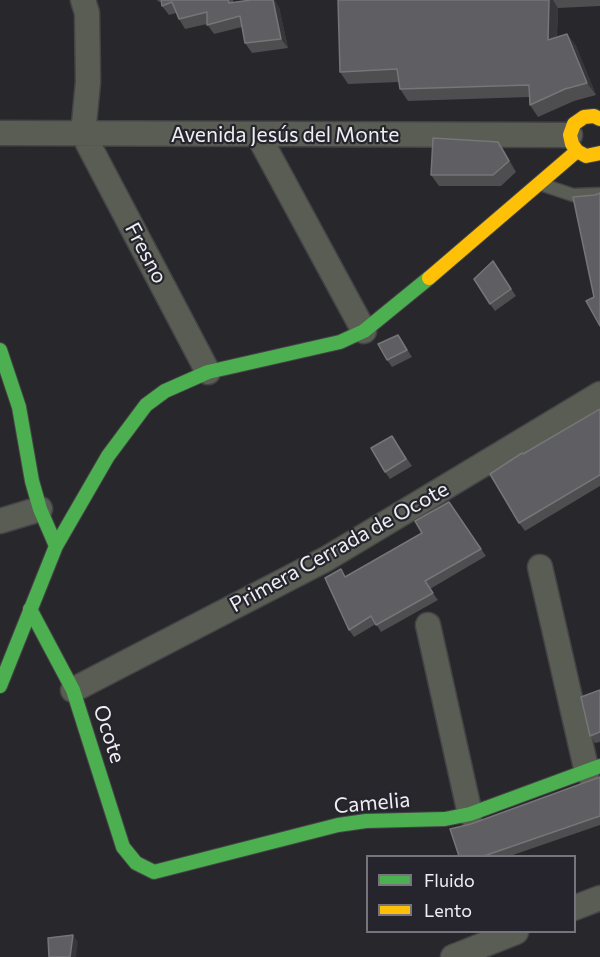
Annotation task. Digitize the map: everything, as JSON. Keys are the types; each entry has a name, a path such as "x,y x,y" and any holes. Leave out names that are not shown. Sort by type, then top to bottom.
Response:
{"street":[{"path":"83,0 87,13 88,82 83,134"},
{"path":"0,686 56,546 108,456 146,405 165,391 208,372 340,342 364,331 386,315 538,184 574,143 574,124 584,117 594,116 600,119"},
{"name":"Avenida Jesús del Monte","path":"0,133 258,135 574,143"},
{"name":"Fresno","path":"83,134 208,372"},
{"path":"258,135 364,331"},
{"path":"574,143 586,156 600,153"},
{"path":"3,363 19,407 32,481 40,509 56,546"},
{"name":"Primera Cerrada de Ocote","path":"73,690 326,559 600,394"},
{"path":"0,521 40,509"},
{"path":"540,567 594,769"},
{"name":"Ocote","path":"30,609 73,690 123,847 129,857 145,868"},
{"path":"428,625 470,814"},
{"name":"Camelia","path":"145,868 154,872 164,870 338,825 366,821 445,819 470,814 594,769"},
{"path":"576,907 600,898"},
{"path":"453,957 513,933"}],"lane":[{"path":"538,184 573,195 600,194"}],"building":[{"path":"161,0 228,0 229,3 273,0 281,39 245,43 240,16 207,25 207,12 179,19 172,2 162,6"},
{"path":"338,0 549,0 548,40 567,34 587,83 565,89 530,105 529,85 400,89 397,69 340,72"},
{"path":"433,138 498,142 509,161 493,175 431,175"},
{"path":"600,193 600,326 586,301 594,297 573,197"},
{"path":"493,261 511,289 490,304 474,279"},
{"path":"398,335 407,350 387,360 378,344"},
{"path":"600,409 600,475 519,523 490,474 522,453"},
{"path":"392,436 406,459 385,472 371,448"},
{"path":"449,502 481,549 425,581 433,593 376,625 371,616 349,630 325,578 341,569 345,577 422,533 415,521"},
{"path":"600,690 600,732 590,736 581,697"},
{"path":"600,777 600,816 487,855 459,855 450,829 471,824"},
{"path":"73,935 70,957 49,957 48,938"}],"traffic: fast":[{"path":"0,686 56,546 108,456 146,405 165,391 208,372 340,342 364,331 429,278"},
{"path":"0,350 19,407 32,481 40,509 56,546"},
{"path":"30,609 73,690 123,847 136,863 154,872 338,825 366,821 445,819 470,814 600,766"}],"traffic: slow":[{"path":"600,119 594,116 584,117 574,124 570,135 577,151 586,156 600,153"},
{"path":"429,278 577,151"}]}
